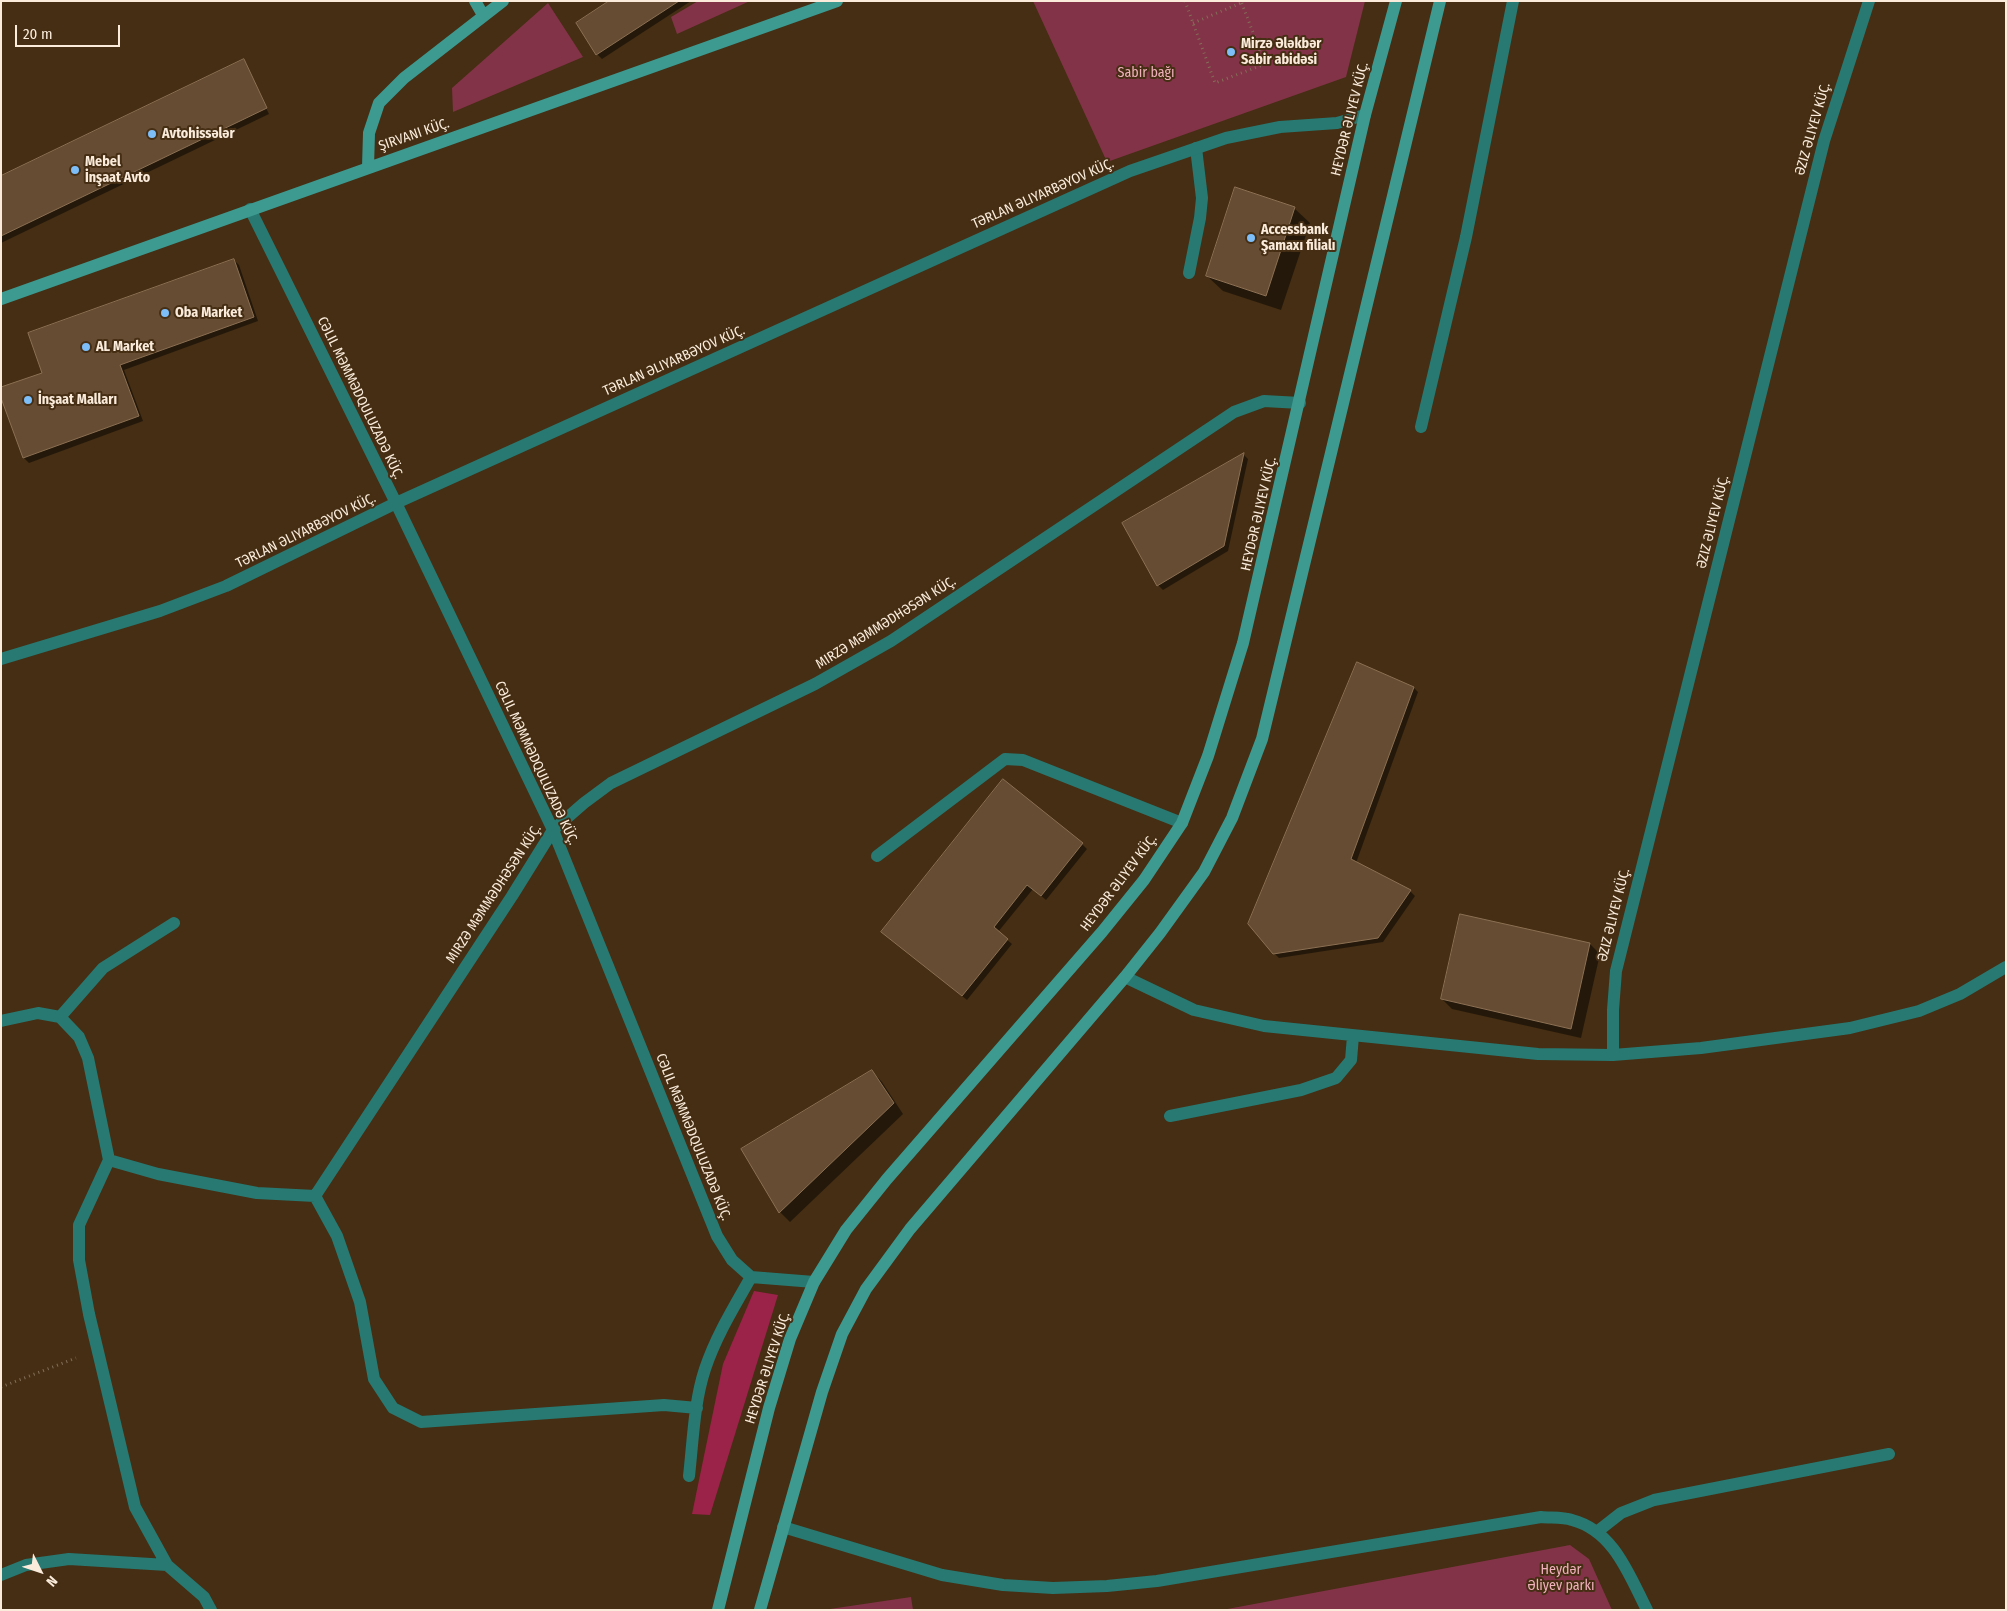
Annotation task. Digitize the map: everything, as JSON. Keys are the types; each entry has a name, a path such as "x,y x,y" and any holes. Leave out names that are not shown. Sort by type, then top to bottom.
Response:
{"street":[{"path":"475,1 483,15"},
{"path":"368,167 369,133 379,103 404,78 503,1"},
{"name":"ŞIRVANI KÜÇ.","path":"1,299 837,1"},
{"name":"HEYDƏR ƏLIYEV KÜÇ.","path":"718,1610 769,1408 790,1339 814,1282 846,1230 887,1179 1102,932 1144,880 1182,823 1208,756 1243,643 1365,115 1396,1"},
{"path":"760,1610 822,1392 842,1334 866,1289 910,1229 1125,977 1204,872 1232,818 1262,739 1440,1"},
{"path":"1421,427 1466,237 1513,1"},
{"name":"ƏZIZ ƏLIYEV KÜÇ.","path":"1613,1055 1613,1010 1616,970 1824,141 1869,1"},
{"name":"TƏRLAN ƏLIYARBƏYOV KÜÇ.","path":"1,659 160,611 226,586 396,504 1130,171 1226,138 1271,129 1337,123 1365,115"},
{"path":"1189,273 1202,198 1196,148"},
{"name":"CƏLIL MƏMMƏDQULUZADƏ KÜÇ.","path":"250,209 396,504 553,830 717,1236 732,1260 751,1277"},
{"name":"MIRZƏ MƏMMƏDHƏSƏN KÜÇ.","path":"315,1196 553,830 584,802 611,783 815,684 891,641 1234,412 1264,401 1300,402"},
{"path":"877,856 1005,759 1023,760 1182,823"},
{"path":"60,1017 103,968 174,923"},
{"path":"1125,977 1194,1010 1264,1026 1538,1054 1613,1055 1701,1048 1850,1028 1919,1011 1960,994 2006,967"},
{"path":"1,1021 38,1013 60,1017 79,1037 88,1058 109,1160 79,1225 79,1260 97,1349 135,1507 167,1565 204,1596 211,1610"},
{"path":"1170,1116 1301,1090 1336,1078 1351,1060 1353,1036"},
{"path":"109,1160 158,1174 257,1193 315,1196 337,1236 360,1302 374,1379 393,1408 421,1422 664,1405 697,1408"},
{"path":"689,1476 697,1408 704,1371 717,1339 751,1277 814,1282"},
{"path":"1598,1531 1621,1513 1654,1500 1889,1454"},
{"path":"783,1527 942,1575 1003,1586 1053,1588 1106,1586 1157,1581 1541,1517 1572,1520 1598,1531 1624,1563 1647,1610"},
{"path":"1,1576 26,1566 69,1559 167,1565"}],"path":[{"path":"1185,1 1193,23 1215,83 1264,64 1241,2 1193,23"},
{"path":"1,1387 97,1349"}],"green space":[{"path":"698,1 750,1 677,34 671,17"},
{"name":"Sabir bağı","path":"1033,1 1365,1 1346,77 1107,162"},
{"path":"548,3 583,57 453,112 452,88"},
{"name":"Heydər Əliyev parkı","path":"1570,1545 1589,1559 1612,1610 1222,1610"},
{"path":"911,1597 913,1610 823,1610"}],"shaded area":[{"path":"754,1291 778,1295 710,1515 692,1514 723,1364"}],"building":[{"path":"609,1 679,1 596,55 576,23"},
{"path":"244,59 267,108 1,236 1,176"},
{"path":"1235,187 1295,207 1266,296 1206,276"},
{"path":"234,259 254,317 120,365 139,416 23,458 1,398 1,387 42,373 28,333"},
{"path":"1244,453 1224,546 1157,586 1122,523"},
{"path":"1357,662 1414,687 1351,859 1411,890 1378,938 1273,954 1248,924"},
{"path":"1003,779 1083,843 1041,896 1027,885 994,927 1008,939 962,996 881,932"},
{"path":"1460,914 1590,943 1571,1029 1441,999"},
{"path":"872,1070 894,1103 779,1213 741,1149"}],"place":[{"name":"Mirzə Ələkbər Sabir abidəsi","path":"1231,52"},
{"name":"Avtohissələr","path":"152,134"},
{"name":"Mebel İnşaat Avto","path":"75,170"},
{"name":"Accessbank Şamaxı filialı","path":"1251,238"},
{"name":"Oba Market","path":"165,313"},
{"name":"AL Market","path":"86,347"},
{"name":"İnşaat Malları","path":"28,400"}]}
